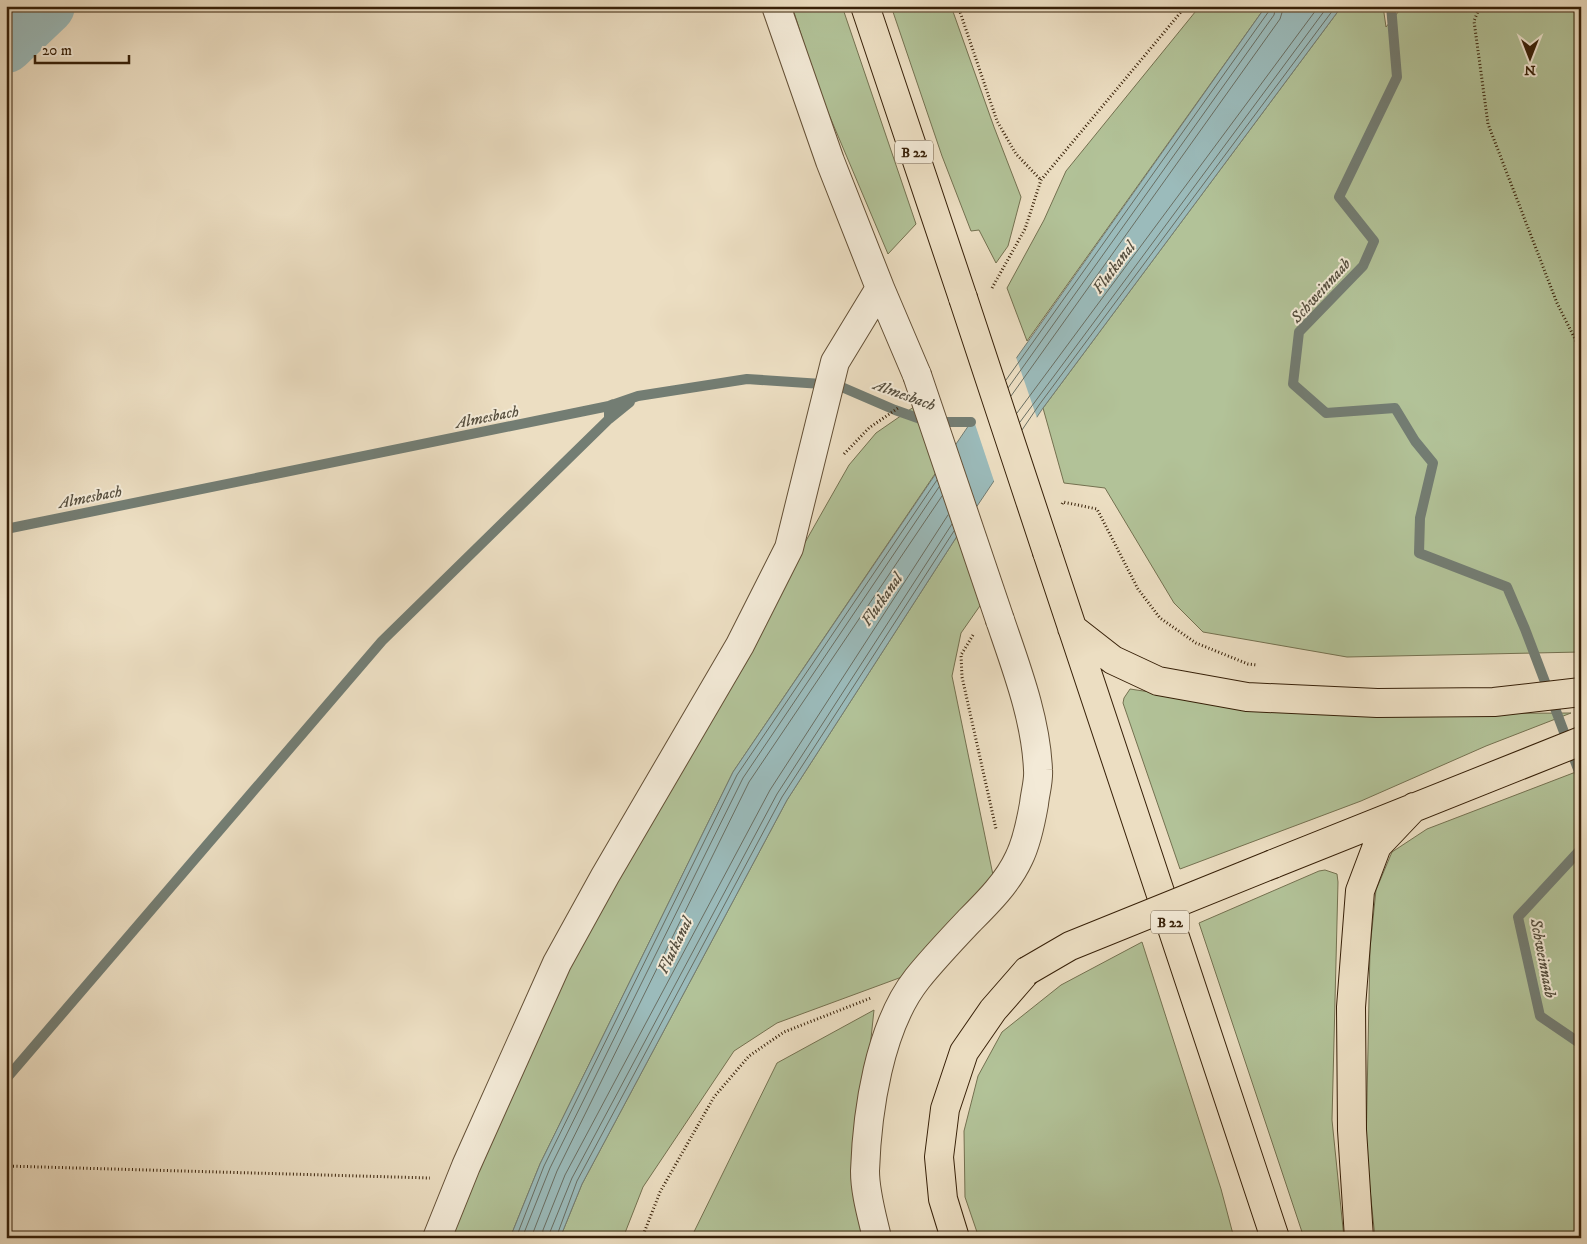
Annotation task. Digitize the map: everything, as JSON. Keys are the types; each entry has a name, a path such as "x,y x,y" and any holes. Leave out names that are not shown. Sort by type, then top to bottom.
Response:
{"main road":[{"name":"B 22","path":"865,6 1275,1238"},
{"path":"1072,628 1113,660 1158,681 1247,697 1377,703 1494,702 1581,692"},
{"path":"955,1238 943,1199 939,1157 945,1109 964,1052 993,1010 1027,971 1070,946 1581,741"},
{"path":"1359,1238 1352,1130 1351,1007 1360,891 1377,846 1414,807"},
{"path":"1246,1150 1259,1238"}],"lane":[{"path":"776,6 830,161 916,375 1024,690 1034,737 1038,771 1031,820 1019,859 990,901 916,981 897,1012 879,1060 870,1117 865,1172 869,1207 877,1238"},
{"path":"436,1238 557,963 605,876 740,645 789,548 835,362 880,288"}],"path":[{"path":"958,6 997,121 1016,154 1041,180"},
{"path":"994,285 1025,229 1041,180 1186,6"},
{"path":"1480,6 1474,21 1488,124 1558,303 1581,351"},
{"path":"1097,509 1138,589 1160,618 1196,643 1248,664 1265,666"},
{"path":"961,655 962,677 996,829"},
{"path":"642,1238 660,1192 714,1097 748,1056 784,1032 872,998"},
{"path":"6,1166 461,1178"}],"green space":[{"path":"792,6 842,6 916,224 888,254 819,91"},
{"path":"891,6 951,6 1021,197 1008,246 996,263 979,230 971,231 942,156"},
{"path":"1200,6 1266,6 1027,341 1007,288 1044,220 1066,171"},
{"path":"1342,6 1383,6 1386,27 1403,6 1581,6 1581,652 1347,657 1203,632 1174,603 1105,488 1064,483 1043,408"},
{"path":"918,404 939,468 733,772 540,1164 510,1238 444,1238 571,962 649,822 746,663 803,546 849,465 876,433"},
{"path":"961,530 984,600 961,633 952,676 993,875 910,974 777,1023 734,1051 643,1187 623,1238 560,1238 582,1184 787,800"},
{"path":"1130,689 1203,700 1401,714 1571,713 1486,746 1361,801 1180,869 1123,703"},
{"path":"1581,770 1581,1238 1375,1238 1366,1150 1370,948 1376,890 1392,852 1427,829"},
{"path":"1325,870 1337,874 1338,882 1332,1120 1344,1238 1304,1238 1199,923"},
{"path":"1142,942 1221,1189 1234,1238 979,1238 965,1197 964,1131 978,1076 1002,1032 1061,985"},
{"path":"874,1010 855,1189 870,1238 691,1238 777,1063"}],"water":[{"name":"Flutkanal","path":"1266,6 1342,6 1043,408 961,530 787,800 582,1184 560,1238 510,1238 540,1164 733,772 971,422"}],"pier":[{"path":"1015,354 1038,421 995,484 972,415"}],"waterway":[{"path":"6,45 47,6"},
{"name":"Schweinnaab","path":"1391,6 1397,77 1339,197 1374,241 1363,266 1299,332 1293,384 1326,413 1395,408 1415,441 1433,463 1420,518 1419,553 1507,587 1525,629 1581,777"},
{"name":"Almesbach","path":"6,529 609,406 638,396 747,379 837,385 895,410 929,422 971,422"},
{"path":"6,1079 382,641 609,419 630,402"},
{"name":"Almesbach","path":"609,419 609,406 614,404"},
{"name":"Schweinnaab","path":"1581,849 1518,917 1540,1016 1581,1044"}]}
